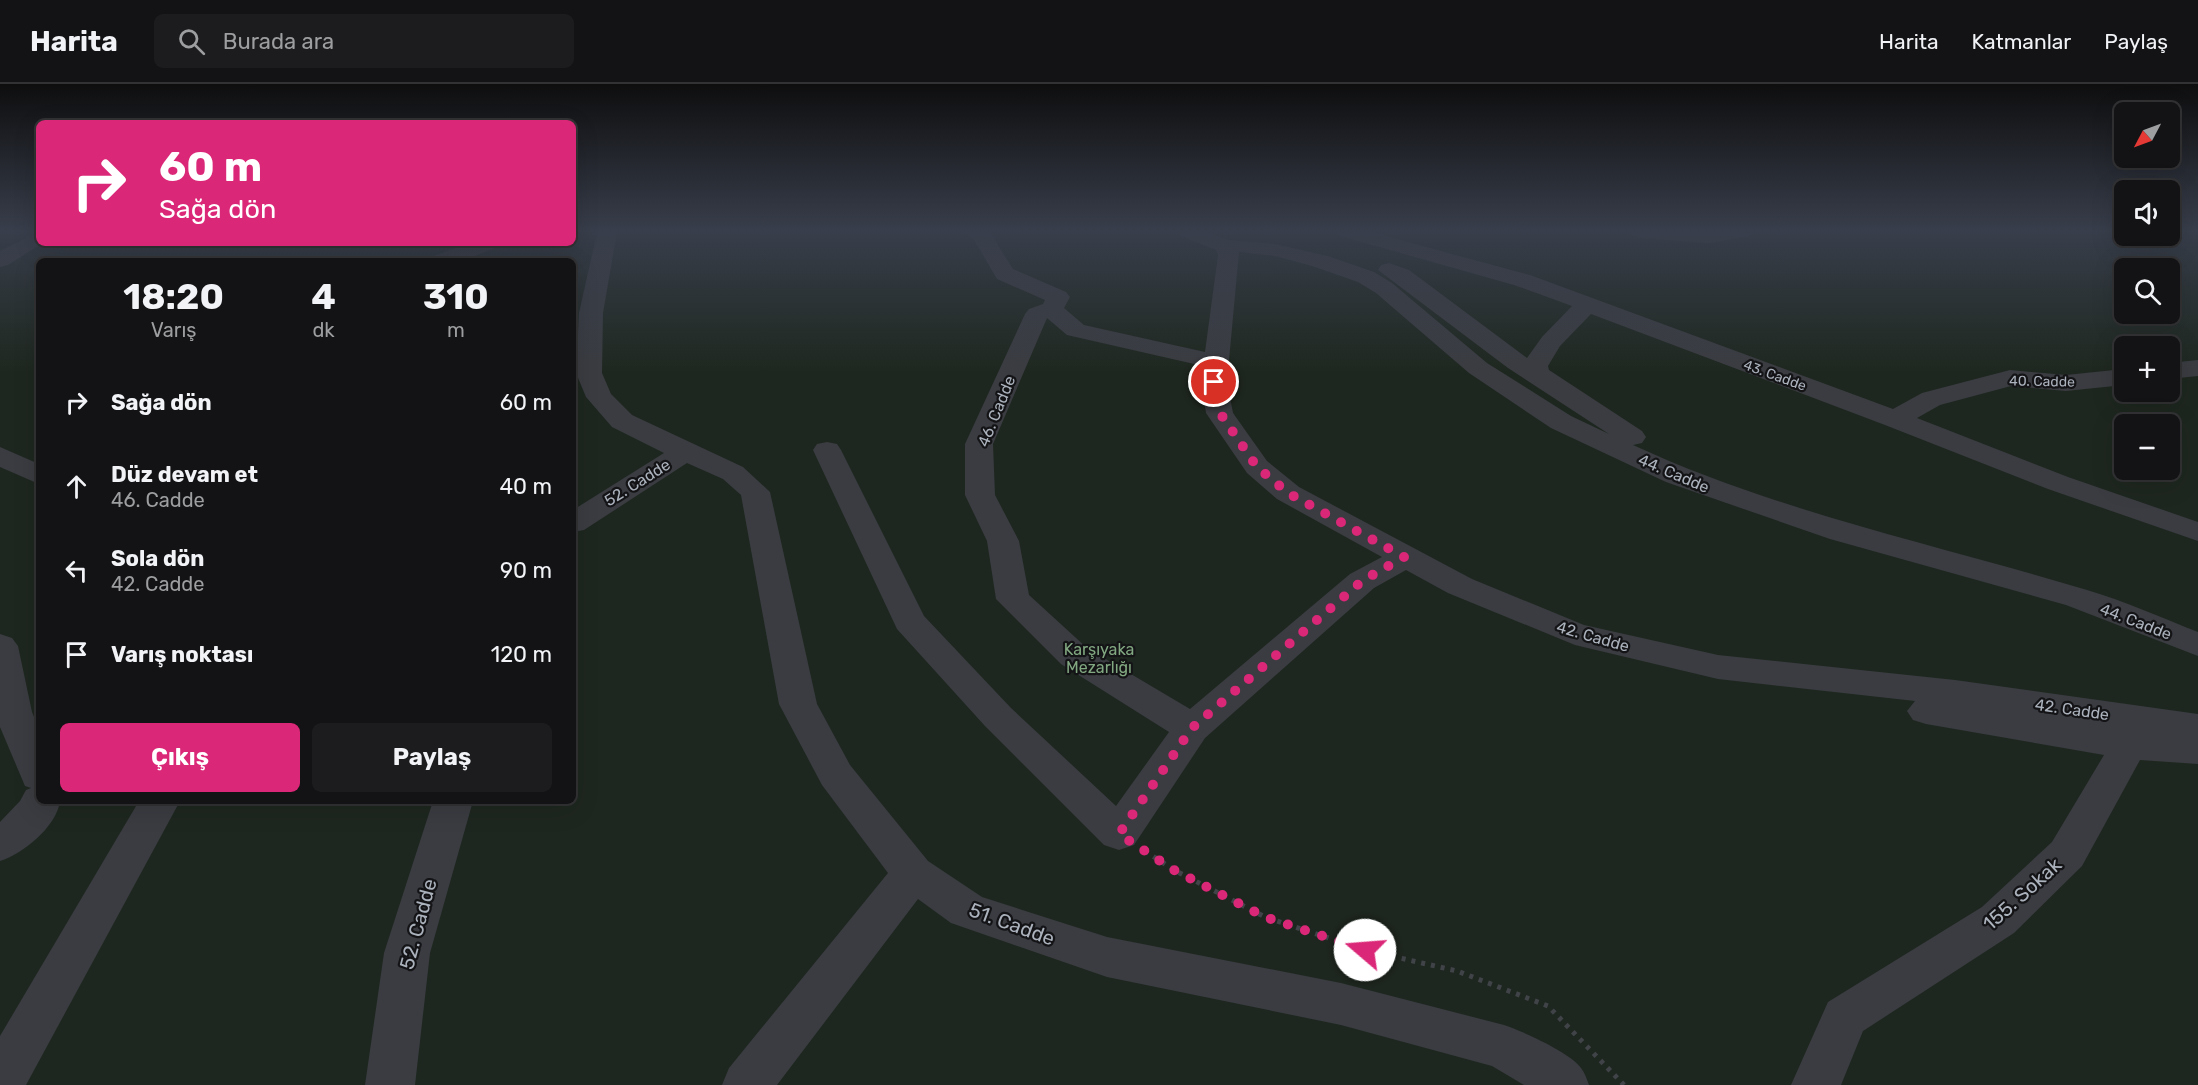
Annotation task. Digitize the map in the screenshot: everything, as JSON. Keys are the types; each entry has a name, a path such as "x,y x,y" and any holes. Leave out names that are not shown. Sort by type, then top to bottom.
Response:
{"lane":[{"name":"52. Cadde","path":"598,279 591,313 589,373 599,397 622,422 685,452"},
{"path":"1016,279 1058,297 1053,309 1061,320 1076,330 1217,362"},
{"name":"42. Cadde","path":"1226,279 1214,382 1220,413 1257,467 1288,493 1460,586 1575,634 1718,667 1866,683 2198,727"},
{"name":"44. Cadde","path":"1369,279 1384,288 1478,368 1561,422 1676,476 1841,532 2078,598 2198,645"},
{"path":"1406,279 1517,363 1722,493"},
{"name":"43. Cadde","path":"1517,279 1894,419 2058,483 2190,524"},
{"path":"1537,374 1535,366 1551,342 1586,305"},
{"name":"46. Cadde","path":"1053,309 1037,314 980,444 980,495 1003,541 1013,599 1074,656 1192,728"},
{"path":"2180,370 2198,368"},
{"name":"40. Cadde","path":"1894,419 1931,399 2010,378 2066,384 2114,378"},
{"path":"827,450 909,621 998,717 1119,834 1192,728 1362,581 1404,557"},
{"name":"52. Cadde","path":"576,521 685,452"},
{"name":"51. Cadde","path":"685,452 733,473 755,492 798,704 836,775 913,873 967,910 1107,957 1341,1004 1504,1047 1556,1077 1564,1085"},
{"path":"0,456 36,474"},
{"path":"0,646 26,715 36,762"},
{"path":"1866,683 1927,711 2128,745 2198,750"},
{"name":"155. Sokak","path":"1815,1085 1845,1017 1998,920 2067,854 2128,745"},
{"path":"0,845 11,838 40,804"},
{"path":"0,1083 158,804"},
{"name":"52. Cadde","path":"390,1085 407,953 452,804"},
{"path":"747,1085 913,873"}],"path":[{"path":"1119,834 1174,870 1265,917 1365,950 1457,971 1548,1006 1624,1085"}],"green space":[{"name":"Karşıyaka Mezarlığı","path":"0,279 36,279 36,804 576,804 576,279 2114,279 2114,324 2180,324 2180,279 2198,279 2198,1085 0,1085"}],"route":[{"path":"1214,382 1220,413 1257,467 1288,493 1404,557 1362,581 1192,728 1119,834 1174,870 1265,917 1365,950"}]}
